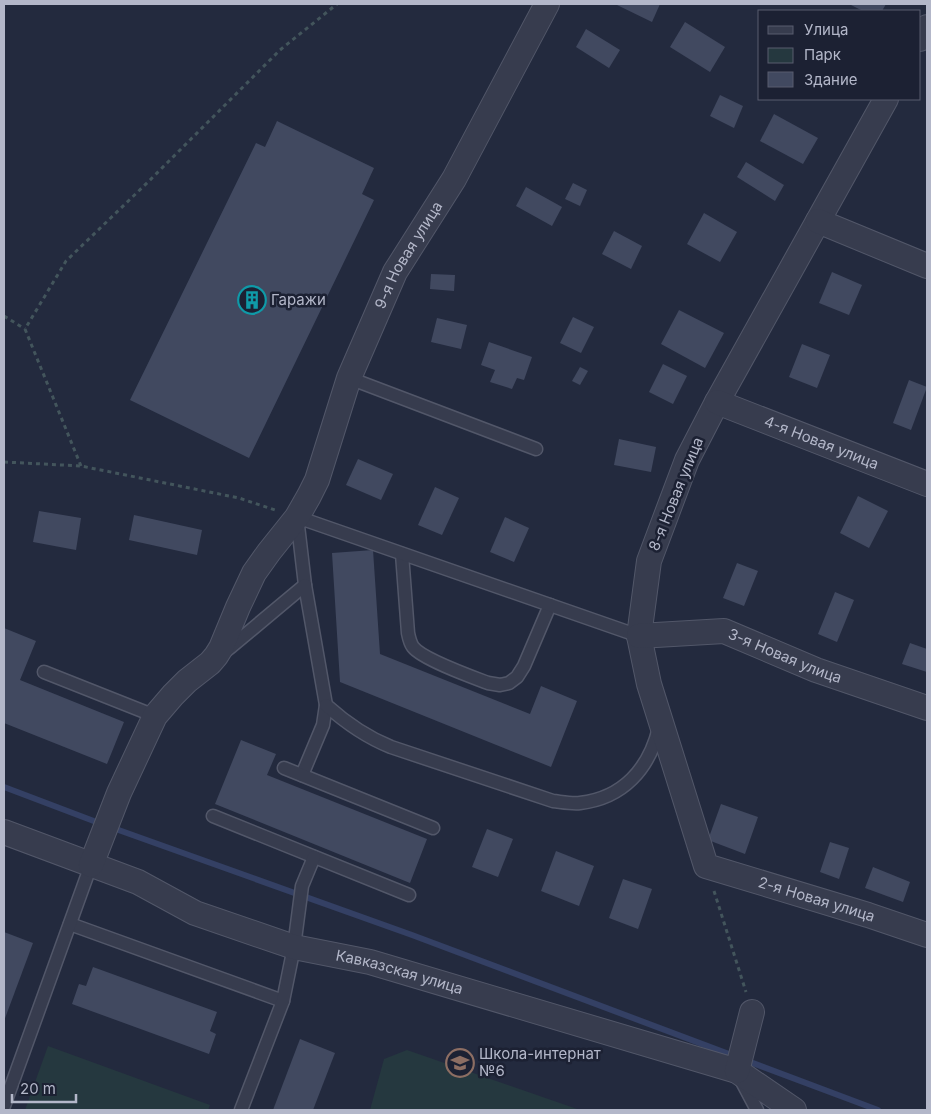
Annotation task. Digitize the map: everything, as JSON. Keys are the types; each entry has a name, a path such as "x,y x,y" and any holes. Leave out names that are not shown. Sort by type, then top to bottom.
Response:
{"street":[{"name":"9-я Новая улица","path":"216,656 254,573 297,517 317,480 349,378 395,272 454,179 547,4"},
{"path":"921,37 927,26"},
{"name":"8-я Новая улица","path":"706,866 649,684 639,636 649,561 687,460 717,402 885,100"},
{"path":"818,221 927,266"},
{"name":"4-я Новая улица","path":"717,402 927,484"},
{"name":"3-я Новая улица","path":"639,636 724,631 816,670 927,708"},
{"path":"95,857 119,793 156,716 172,695 216,656"},
{"name":"Кавказская улица","path":"4,832 95,857 196,913 294,947 370,962 737,1071 794,1110"},
{"name":"2-я Новая улица","path":"706,866 868,915 927,936"},
{"path":"737,1071 752,1012"}],"lane":[{"path":"349,378 536,449"},
{"path":"302,775 323,725 326,705 305,585 297,517 639,636"},
{"path":"402,554 408,633 414,649 424,656 488,683 500,685 509,683 517,678 550,605"},
{"path":"216,656 232,646 305,585"},
{"path":"44,672 156,716"},
{"path":"326,705 357,730 384,744 553,801 578,803 612,794 632,780 647,761 656,741 661,722"},
{"path":"284,768 433,828"},
{"path":"213,816 409,896"},
{"path":"4,1106 95,857"},
{"path":"241,1110 283,1001 294,947 302,886 314,857"},
{"path":"70,924 283,1001"},
{"path":"737,1071 757,1110"}],"path":[{"path":"25,330 66,261 280,50 337,4"},
{"path":"4,316 25,330 81,466"},
{"path":"4,462 81,466 239,498 297,517"},
{"path":"706,866 752,1012"}],"green space":[{"path":"48,1046 210,1105 208,1110 25,1110"},
{"path":"407,1050 580,1110 370,1110 384,1059"}],"building":[{"path":"618,4 660,4 652,22"},
{"path":"849,4 886,4 883,10 861,10"},
{"path":"685,22 725,47 710,72 670,47"},
{"path":"586,29 620,50 609,68 576,47"},
{"path":"720,95 743,106 734,128 710,116"},
{"path":"774,114 818,138 803,164 760,141"},
{"name":"Гаражи","path":"277,121 374,168 362,194 374,200 249,458 130,400 256,143 265,147"},
{"path":"746,162 784,185 775,201 737,177"},
{"path":"573,183 587,190 580,206 565,199"},
{"path":"526,187 562,207 552,226 516,206"},
{"path":"704,213 737,232 720,262 687,244"},
{"path":"614,231 642,246 631,269 602,254"},
{"path":"832,272 862,285 849,315 819,303"},
{"path":"431,274 455,275 454,291 430,289"},
{"path":"679,310 724,333 705,368 661,344"},
{"path":"573,317 594,327 581,353 560,343"},
{"path":"437,318 467,325 461,349 431,342"},
{"path":"489,342 532,357 524,380 517,378 512,389 490,382 495,370 481,365"},
{"path":"802,344 830,355 817,388 789,377"},
{"path":"663,364 687,376 673,404 649,392"},
{"path":"580,367 588,371 580,385 572,381"},
{"path":"909,380 927,387 911,430 893,423"},
{"path":"619,439 656,447 651,472 614,465"},
{"path":"358,459 393,474 381,500 346,485"},
{"path":"435,487 459,498 442,535 418,525"},
{"path":"858,496 888,511 869,548 840,533"},
{"path":"39,511 81,518 76,550 33,542"},
{"path":"134,515 202,530 197,555 129,540"},
{"path":"505,517 529,528 514,562 490,552"},
{"path":"373,550 380,654 530,714 541,686 577,701 551,767 340,682 332,553"},
{"path":"737,563 758,571 744,606 723,598"},
{"path":"835,592 854,600 837,642 818,634"},
{"path":"4,628 36,641 20,680 124,722 107,764 4,723"},
{"path":"910,643 927,649 927,672 902,664"},
{"path":"241,740 276,754 267,775 427,839 410,883 215,804"},
{"path":"721,804 758,817 745,854 708,840"},
{"path":"487,829 513,839 498,877 472,867"},
{"path":"830,842 849,848 839,879 820,872"},
{"path":"556,851 594,866 579,906 541,891"},
{"path":"873,867 910,882 903,902 865,888"},
{"path":"623,879 652,889 638,929 609,918"},
{"path":"4,932 33,943 4,1021"},
{"path":"93,967 217,1012 210,1031 216,1034 209,1054 72,1004 79,984 86,986"},
{"path":"300,1039 335,1053 313,1110 273,1110"}],"waterway":[{"path":"4,787 412,935 878,1110"}],"place":[{"name":"Гаражи","path":"252,300"},
{"name":"Школа-интернат №6","path":"460,1063"}]}
